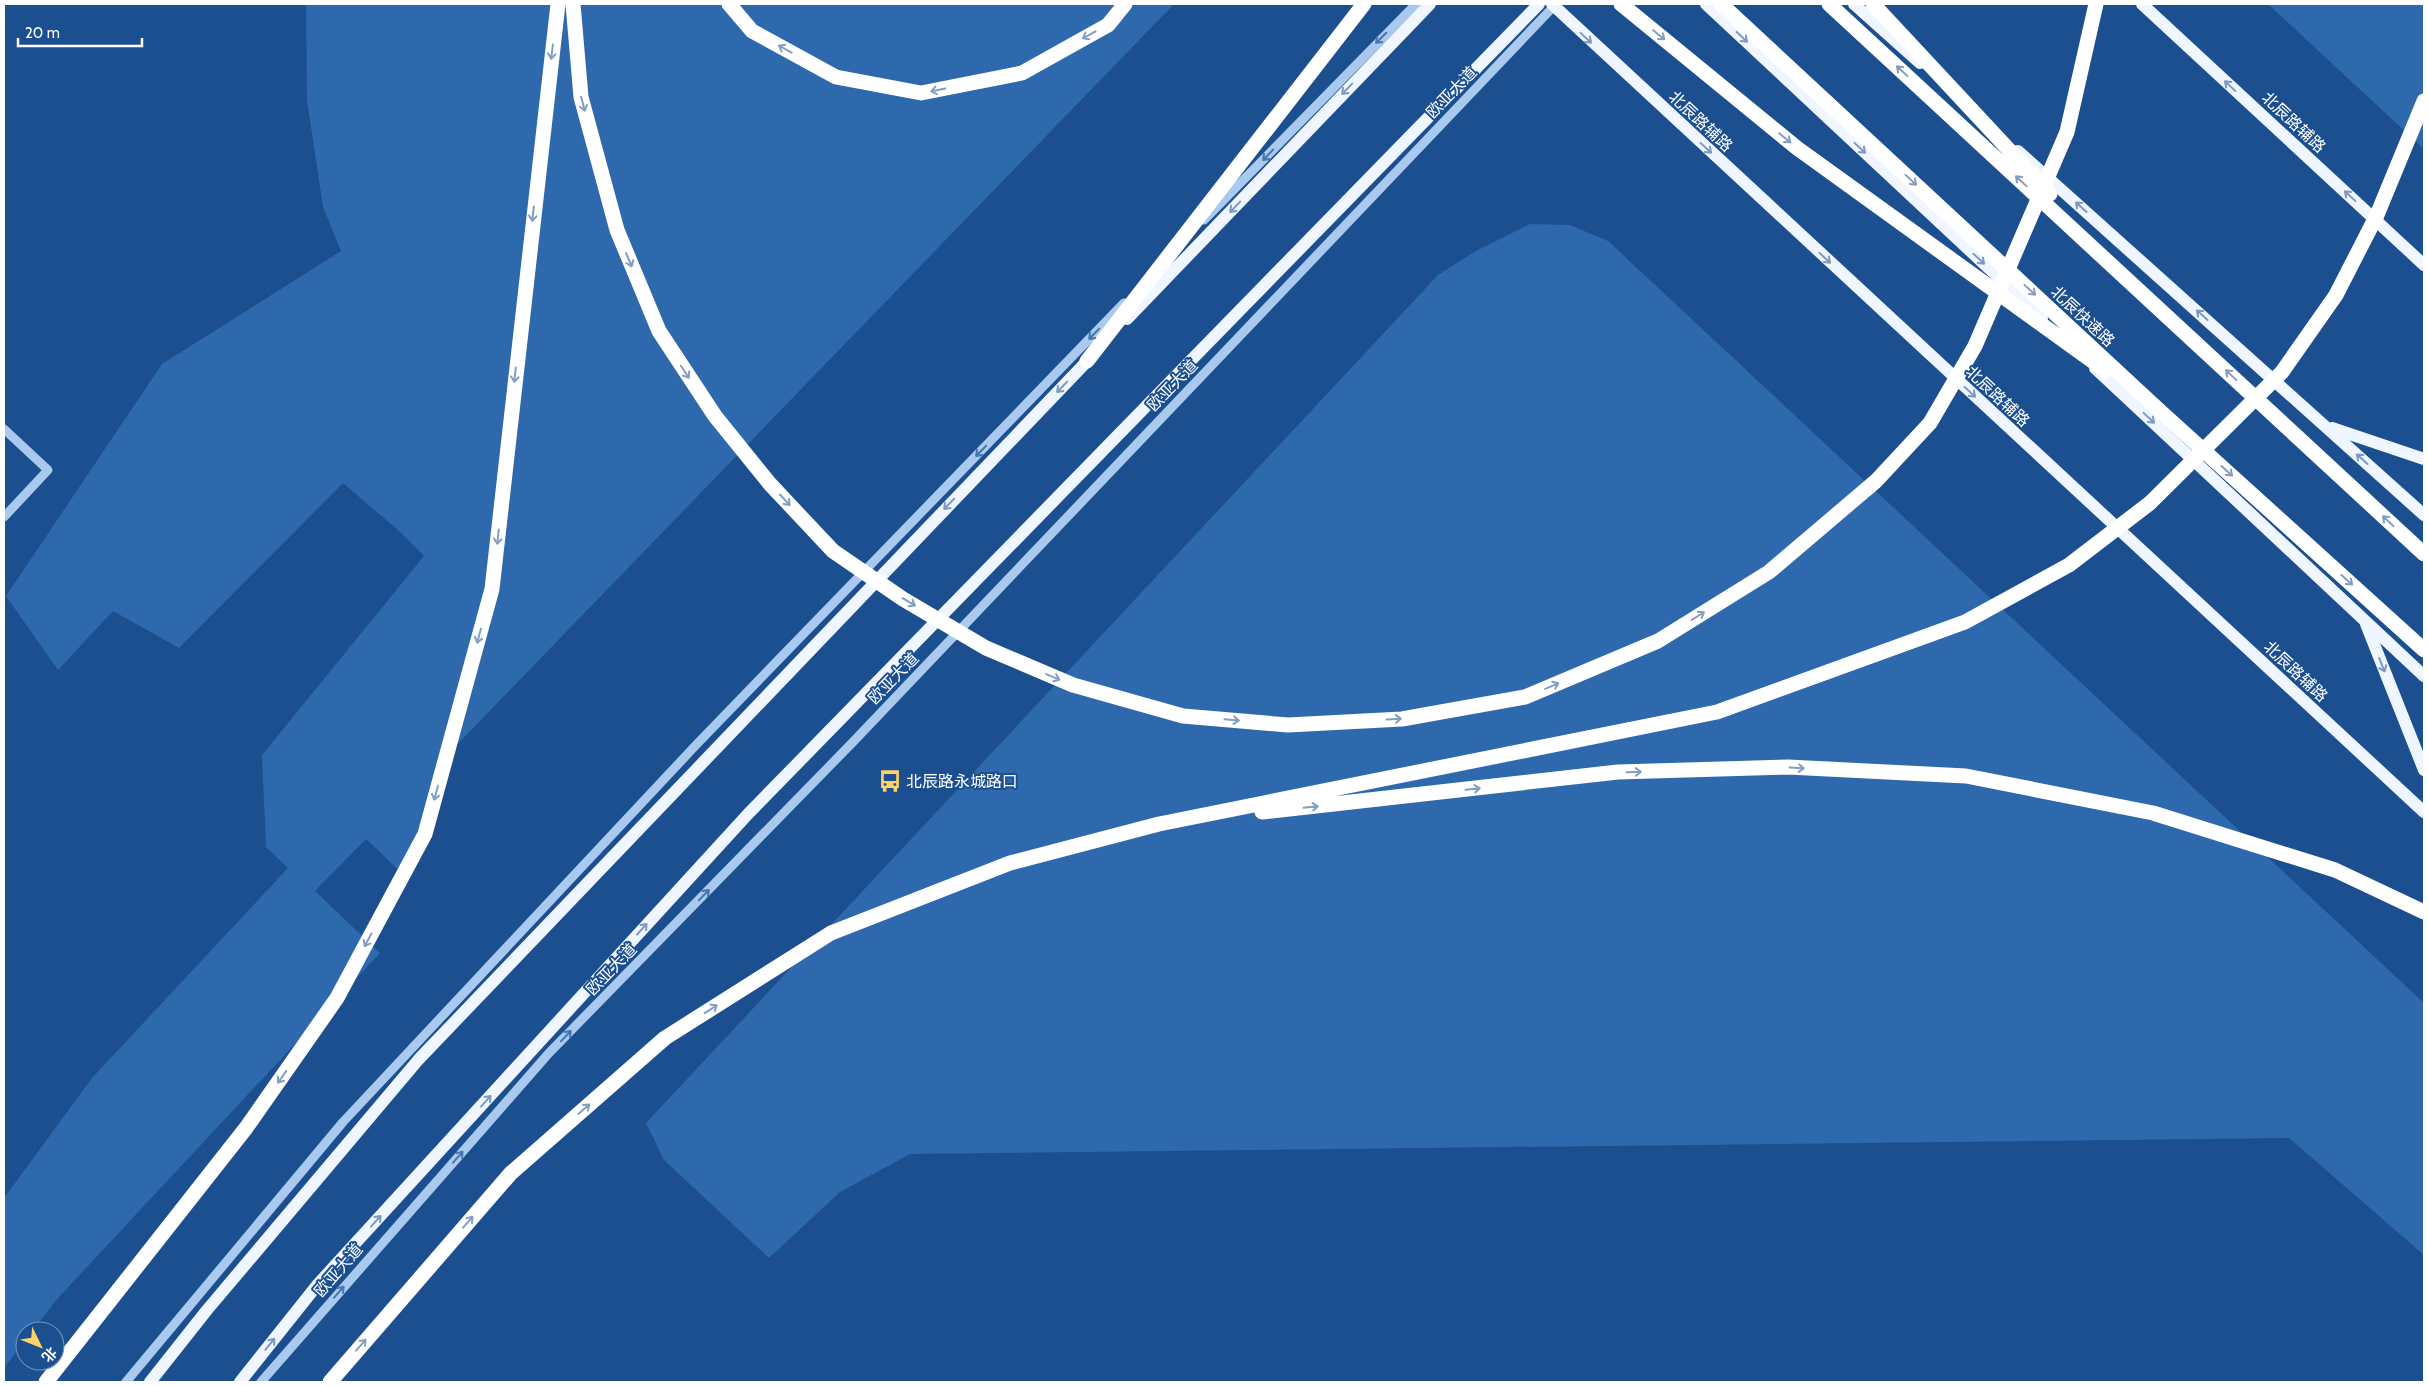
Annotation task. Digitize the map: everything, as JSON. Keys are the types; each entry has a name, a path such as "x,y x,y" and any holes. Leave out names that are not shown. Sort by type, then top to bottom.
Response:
{"highway":[{"path":"46,1382 246,1128 337,998 425,834 492,589 558,4"},
{"path":"574,4 581,97 617,230 659,331 715,416 770,484 833,552 904,599 986,648 1073,685 1183,716 1288,725 1402,719 1525,697 1658,641 1770,572 1876,481 1930,422 1975,346 2067,132 2096,4"},
{"path":"729,4 752,31 836,77 921,93 1022,73 1108,25 1125,4"},
{"path":"1087,361 1364,4"},
{"path":"1621,4 1797,148 2161,412"},
{"name":"北辰快速路","path":"1721,4 2161,412 2424,650"},
{"path":"1829,4 2424,554"},
{"path":"1873,4 2143,294"},
{"path":"330,1382 510,1173 665,1038 831,932 1010,863 1159,824 1717,712 1965,622 2069,566 2150,503 2282,372 2340,286 2376,215 2424,101"},
{"path":"1159,824 1618,772 1788,767 1966,776 2153,813 2335,870 2424,912"}],"main road":[{"path":"150,1382 207,1310 419,1058 1430,4"},
{"path":"240,1382 318,1284 748,814 1539,4"},
{"path":"1706,4 2424,676"},
{"path":"1854,4 2424,515"},
{"name":"北辰路辅路","path":"2142,4 2424,264"},
{"name":"北辰路辅路","path":"1553,5 2424,812"},
{"path":"2326,426 2424,459"},
{"path":"2364,620 2424,770"}],"street":[{"path":"126,1382 343,1122 476,978 690,752 1416,4"},
{"name":"欧亚大道","path":"261,1382 549,1053 852,743 1553,5"},
{"path":"4,428 48,470 4,517"}],"shaded area":[{"path":"306,4 1174,4 446,756 403,874 366,839 315,891 380,953 58,1298 40,1321 15,1321 15,1353 4,1368 4,1198 92,1078 288,868 266,847 262,755 424,556 399,531 343,483 179,648 113,611 58,670 6,596 162,364 341,251 323,207 307,100"},
{"path":"2268,4 2424,4 2424,149"},
{"path":"1530,224 1570,225 1608,241 2424,1003 2424,1255 2289,1138 910,1154 840,1192 769,1258 664,1160 646,1123 1438,275 1474,252"}],"place":[{"name":"北辰路永城路口","path":"890,781"}]}
